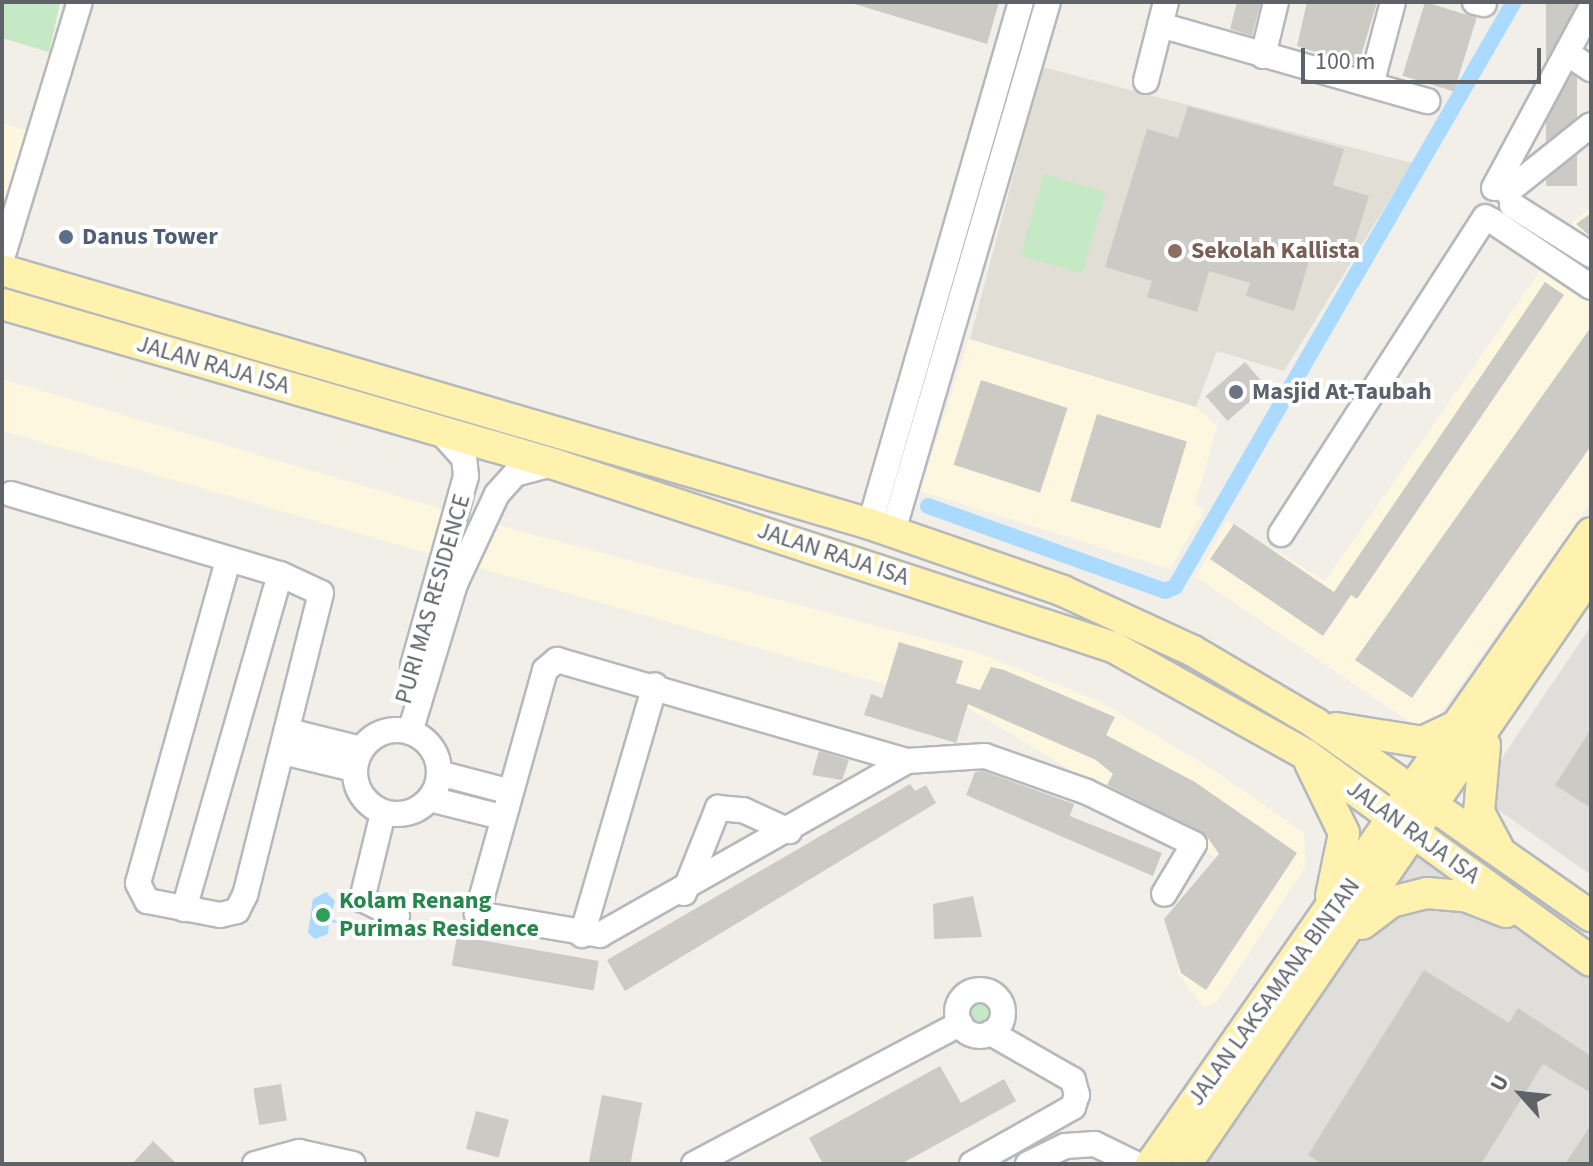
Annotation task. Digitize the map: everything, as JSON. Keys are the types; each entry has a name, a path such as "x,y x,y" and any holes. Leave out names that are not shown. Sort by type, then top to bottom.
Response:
{"main road":[{"name":"JALAN RAJA ISA","path":"2,270 881,528 1133,621 1315,723 1591,916"},
{"name":"JALAN RAJA ISA","path":"2,304 554,464 1071,630 1191,686 1305,754 1591,961"},
{"path":"316,395 325,364"},
{"path":"1424,799 1465,720 1591,533"},
{"path":"1424,799 1496,717 1591,573"},
{"path":"1496,717 1477,797 1502,854"},
{"path":"1315,723 1422,742 1465,720"},
{"path":"1305,754 1344,833 1331,934"},
{"name":"JALAN LAKSAMANA BINTAN","path":"1151,1164 1188,1144 1424,799"},
{"path":"1331,934 1391,902 1427,893 1474,899 1548,931"}],"street":[{"path":"2,258 80,2"},
{"path":"936,348 1021,2"},
{"path":"881,528 1048,2"},
{"path":"1263,56 1276,2"},
{"path":"1371,85 1393,2"},
{"path":"1488,219 1505,218 1504,195 1567,53 1591,8"},
{"path":"1146,81 1163,13 1263,56 1427,101"},
{"path":"1567,53 1591,69"},
{"path":"1504,195 1591,125"},
{"path":"1504,195 1591,255"},
{"path":"1488,219 1591,287"},
{"path":"1281,534 1488,219"},
{"name":"PURI MAS RESIDENCE","path":"403,731 464,488 464,458 439,430"},
{"name":"PURI MAS RESIDENCE","path":"403,731 455,584 497,494 515,474 554,464"},
{"path":"11,494 280,574 324,598 237,911 184,909 147,901 138,883 228,561"},
{"path":"184,909 280,574"},
{"path":"907,761 684,893 600,935 582,935 477,914 507,791 552,663 655,685 907,761 985,756 1143,816 1194,844 1164,894"},
{"path":"582,935 655,685"},
{"path":"286,742 358,759 403,731 428,743 439,773 430,799"},
{"path":"358,759 361,796 383,813 400,815 430,799 501,817"},
{"path":"439,773 507,791"},
{"path":"684,893 718,808 743,810 789,831"},
{"path":"383,813 362,899 397,916"},
{"path":"960,1024 965,995 988,991 1003,1008 991,1033"},
{"path":"960,1024 970,1034 991,1033 1073,1080 1077,1095 1073,1107 972,1164"},
{"path":"694,1164 960,1024"},
{"path":"1028,1164 1065,1146 1095,1144 1136,1164"},
{"path":"255,1164 299,1152 353,1164"}],"shaded area":[{"name":"Sekolah Kallista","path":"1042,67 1412,163 1284,371 1217,351 1196,407 970,339"},
{"path":"2,123 32,132 2,258"},
{"path":"1591,208 1591,502 1426,733 1196,577 1227,521 1325,581 1576,219"},
{"path":"969,339 1196,407 1217,426 1195,505 1205,509 1170,569 920,491"},
{"path":"2,379 483,521 982,654 1099,701 1215,771 1304,833 1305,867 1217,1002 1204,1008 1178,973 1178,956 1237,870 968,708 2,431"},
{"path":"1591,626 1591,875 1477,795"},
{"path":"1418,850 1591,972 1591,1164 1206,1164"}],"green space":[{"path":"2,2 60,2 49,52 2,38"},
{"path":"1044,174 1106,192 1082,273 1021,256"},
{"path":"981,997 992,1001 996,1012 992,1023 981,1027 970,1023 966,1012 970,1001"}],"water":[{"name":"Kolam Renang Purimas Residence","path":"326,892 335,901 330,918 340,923 329,922 328,934 315,939 308,933 313,899"}],"building":[{"path":"848,2 999,2 987,44"},
{"path":"1237,2 1261,2 1252,36 1230,29"},
{"path":"1307,2 1377,2 1358,66 1297,46"},
{"path":"1425,2 1477,18 1454,91 1402,76"},
{"path":"1546,2 1577,2 1577,186 1546,186"},
{"path":"1188,106 1344,149 1333,185 1369,196 1352,251 1315,240 1294,311 1246,296 1250,283 1209,271 1197,312 1147,297 1152,281 1105,267 1147,129 1178,138"},
{"path":"1591,213 1591,237 1576,224"},
{"path":"1545,282 1564,295 1357,599 1351,595 1323,636 1210,559 1234,524 1334,592"},
{"path":"1591,327 1591,446 1412,698 1355,660"},
{"name":"Masjid At-Taubah","path":"1245,362 1267,387 1227,421 1206,396"},
{"path":"981,380 1068,408 1040,493 953,465"},
{"path":"1097,414 1187,441 1160,529 1070,501"},
{"path":"899,642 963,661 956,683 980,690 991,667 1115,717 1106,735 1195,782 1297,853 1206,990 1181,973 1164,919 1219,854 1206,835 1107,785 1113,774 1096,760 968,704 956,743 864,715 871,694 882,698"},
{"path":"1591,729 1591,808 1555,785"},
{"path":"819,751 849,760 842,780 812,775"},
{"path":"983,771 1074,804 1070,816 1162,853 1153,876 966,795 975,772"},
{"path":"910,784 915,791 926,785 936,803 625,991 607,960"},
{"path":"973,896 982,937 934,939 933,904"},
{"path":"457,936 599,961 594,991 452,966"},
{"path":"1424,970 1509,1023 1518,1008 1591,1056 1591,1093 1543,1064 1481,1164 1322,1164 1308,1155"},
{"path":"940,1066 961,1103 1004,1079 1016,1101 901,1164 823,1164 809,1138"},
{"path":"281,1084 287,1121 259,1125 253,1088"},
{"path":"602,1095 642,1103 630,1164 589,1164"},
{"path":"476,1111 509,1120 499,1157 466,1149"},
{"path":"1591,1125 1591,1164 1565,1164"},
{"path":"153,1141 177,1164 132,1164"}],"waterway":[{"path":"928,506 1165,591 1175,587 1514,2"}],"place":[{"name":"Danus Tower","path":"66,237"},
{"name":"Sekolah Kallista","path":"1175,251"},
{"name":"Masjid At-Taubah","path":"1236,392"},
{"name":"Kolam Renang Purimas Residence","path":"323,915"}]}
